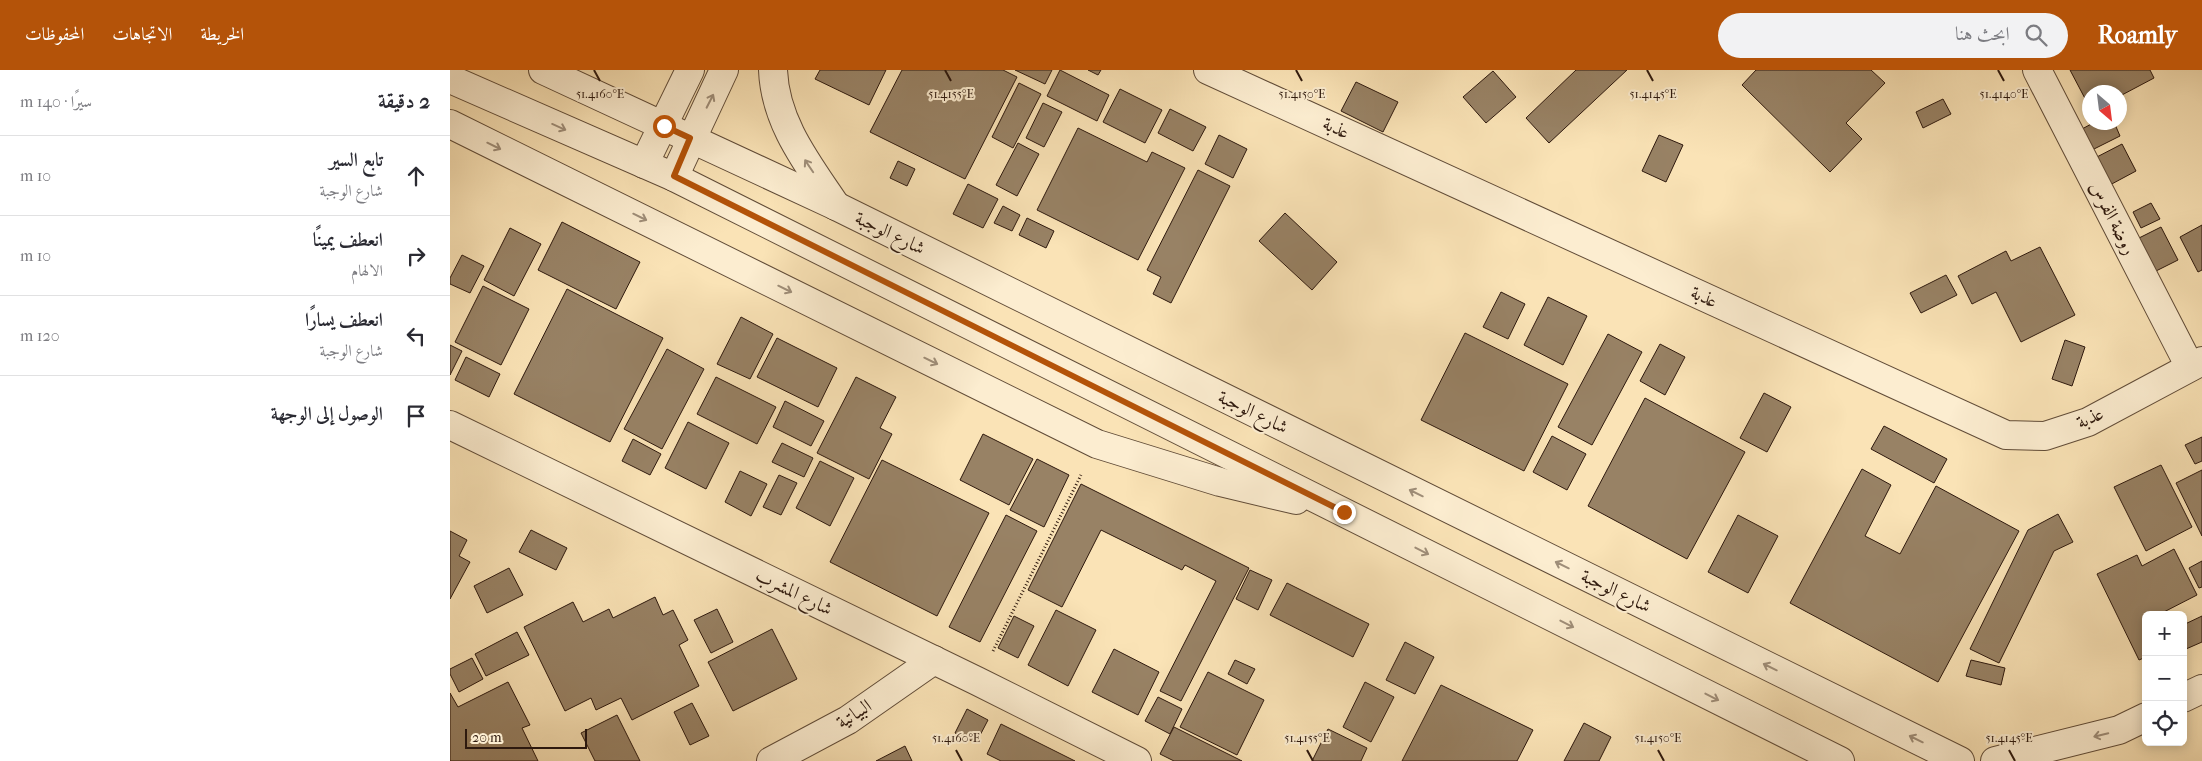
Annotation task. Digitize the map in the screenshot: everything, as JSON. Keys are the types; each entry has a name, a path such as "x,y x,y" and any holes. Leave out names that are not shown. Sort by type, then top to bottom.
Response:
{"street":[{"name":"شارع الوجبة","path":"543,70 836,206 1960,761"},
{"path":"644,164 690,70"},
{"path":"674,176 690,138 724,70"},
{"path":"773,70 778,105 790,135 836,206"},
{"name":"عذبة","path":"1208,70 2006,435 2045,436 2088,422 2196,364"},
{"name":"روضة الفرس","path":"2037,70 2196,364"},
{"path":"450,79 674,176 1840,761"},
{"path":"450,124 1097,444 1220,482 1344,512"},
{"name":"شارع المشرب","path":"450,424 1137,761"},
{"name":"البياتية","path":"771,761 848,720 934,660"},
{"path":"2187,696 2202,689"},
{"path":"1995,761 2119,730 2142,719"}],"path":[{"path":"977,681 1097,444"}],"building":[{"path":"820,70 886,70 869,105 815,79"},
{"path":"902,70 1003,70 1017,77 965,179 870,132"},
{"path":"1015,70 1052,70 1045,84"},
{"path":"1060,70 1109,95 1097,121 1047,96"},
{"path":"1088,70 1101,70 1098,75"},
{"path":"1576,70 1627,70 1549,143 1526,118"},
{"path":"1756,70 1871,70 1885,83 1846,123 1862,139 1830,172 1742,85"},
{"path":"2070,70 2150,70 2154,78 2127,92 2127,85 2082,85 2082,93"},
{"path":"1493,71 1516,97 1486,123 1463,97"},
{"path":"1356,82 1398,102 1383,132 1341,111"},
{"path":"1019,83 1041,94 1013,148 992,137"},
{"path":"1120,89 1162,110 1145,143 1103,122"},
{"path":"1943,99 1951,114 1923,128 1916,112"},
{"path":"1043,103 1062,112 1044,147 1026,138"},
{"path":"1170,109 1206,127 1193,151 1158,133"},
{"path":"1078,128 1147,162 1152,152 1185,168 1138,260 1037,210"},
{"path":"2082,130 2117,130 2120,136 2092,150"},
{"path":"1219,135 1247,149 1233,178 1205,164"},
{"path":"1659,135 1683,145 1666,182 1642,171"},
{"path":"1018,143 1039,154 1017,196 996,185"},
{"path":"2122,144 2136,171 2108,186 2093,159"},
{"path":"898,161 915,169 907,186 890,178"},
{"path":"1198,170 1230,186 1171,303 1153,294 1161,277 1147,270"},
{"path":"968,184 998,199 983,228 953,214"},
{"path":"2151,203 2160,219 2141,228 2133,212"},
{"path":"1003,206 1020,215 1012,231 994,223"},
{"path":"1285,213 1337,262 1312,290 1259,241"},
{"path":"1027,218 1054,231 1046,248 1019,235"},
{"path":"562,222 640,262 616,309 538,270"},
{"path":"2202,225 2202,270 2198,272 2180,237"},
{"path":"2161,227 2178,260 2156,271 2139,238"},
{"path":"510,228 541,244 514,296 484,280"},
{"path":"2040,247 2075,315 2021,342 1996,292 1972,304 1958,276 2006,251 2011,261"},
{"path":"462,255 484,266 470,293 450,284 450,278"},
{"path":"1946,275 1957,295 1921,313 1910,293"},
{"path":"483,286 529,309 501,365 455,342"},
{"path":"567,289 663,338 610,442 514,394"},
{"path":"1501,292 1525,304 1508,339 1483,327"},
{"path":"1548,297 1587,316 1563,365 1524,345"},
{"path":"741,317 773,334 750,379 717,364"},
{"path":"1465,333 1568,384 1524,471 1421,420"},
{"path":"1608,334 1642,352 1592,445 1558,427"},
{"path":"777,338 837,368 818,407 757,377"},
{"path":"2065,340 2085,347 2072,386 2052,379"},
{"path":"1660,344 1685,357 1665,395 1640,381"},
{"path":"450,345 462,351 450,375"},
{"path":"667,349 704,369 662,449 624,429"},
{"path":"466,357 500,374 489,397 455,380"},
{"path":"716,377 776,407 757,444 697,414"},
{"path":"856,377 896,397 880,428 892,434 869,479 817,453"},
{"path":"1764,393 1791,407 1767,452 1740,438"},
{"path":"1645,398 1745,452 1687,559 1588,506"},
{"path":"785,401 824,421 811,446 773,427"},
{"path":"688,422 729,443 706,489 665,468"},
{"path":"1884,426 1947,459 1934,483 1871,449"},
{"path":"983,434 1033,459 1009,505 960,480"},
{"path":"1552,436 1586,454 1567,490 1533,472"},
{"path":"2202,437 2202,461 2195,464 2185,445"},
{"path":"633,439 661,454 650,475 622,461"},
{"path":"782,443 813,458 804,477 772,462"},
{"path":"1037,459 1069,475 1044,527 1010,510"},
{"path":"882,460 989,513 937,616 830,562"},
{"path":"820,461 854,478 830,526 796,508"},
{"path":"2161,465 2192,527 2146,551 2114,487"},
{"path":"1862,469 1891,485 1865,536 1900,554 1936,486 2019,531 1938,682 1790,603"},
{"path":"2202,470 2202,536 2176,483"},
{"path":"740,471 767,484 751,516 725,502"},
{"path":"779,475 797,483 781,515 763,507"},
{"path":"1081,484 1249,568 1181,701 1160,691 1216,581 1185,565 1182,570 1101,530 1062,607 1028,590"},
{"path":"2058,514 2073,542 2054,551 1999,663 1970,649 2028,530"},
{"path":"1006,515 1037,531 980,642 949,627"},
{"path":"1738,515 1778,536 1748,593 1708,572"},
{"path":"531,530 567,548 556,570 519,552"},
{"path":"450,531 467,540 459,556 470,562 450,599"},
{"path":"2174,549 2197,595 2166,611 2142,611 2142,659 2139,660 2097,574 2137,555 2142,566"},
{"path":"2202,561 2202,587 2199,588 2189,568"},
{"path":"509,568 523,595 487,613 474,586"},
{"path":"1250,570 1272,580 1258,610 1236,599"},
{"path":"1287,583 1369,624 1353,657 1270,615"},
{"path":"655,597 663,615 673,610 688,640 679,645 699,686 632,720 621,698 596,710 591,698 565,711 524,627 573,602 583,622 609,609 613,618"},
{"path":"717,609 733,642 711,653 694,620"},
{"path":"1056,610 1096,630 1068,686 1028,665"},
{"path":"1014,616 1034,626 1018,658 998,648"},
{"path":"2202,616 2202,642 2187,649 2187,623"},
{"path":"772,629 797,679 733,711 708,662"},
{"path":"517,632 529,655 486,676 475,654"},
{"path":"1405,642 1434,657 1415,694 1386,680"},
{"path":"1114,649 1159,672 1138,715 1092,692"},
{"path":"472,658 483,679 459,692 450,674 450,669"},
{"path":"1235,660 1255,669 1247,684 1228,674"},
{"path":"1971,660 2005,668 2001,685 1966,676"},
{"path":"1208,672 1264,700 1237,755 1180,727"},
{"path":"508,682 530,725 522,728 538,761 450,761 450,693 458,707"},
{"path":"1365,682 1394,697 1371,742 1343,727"},
{"path":"1441,685 1533,730 1517,761 1402,761"},
{"path":"1158,697 1182,709 1170,734 1145,721"},
{"path":"692,703 709,736 690,745 674,712"},
{"path":"967,709 988,720 976,743 955,733"},
{"path":"617,715 640,761 595,761 581,733"},
{"path":"1584,723 1611,737 1599,761 1564,761"},
{"path":"1001,724 1075,761 1001,761 987,754"},
{"path":"1174,727 1242,761 1174,761 1160,754"},
{"path":"1328,729 1367,748 1361,761 1312,761"},
{"path":"905,746 912,761 876,761"}],"route":[{"path":"664,126 690,138 674,176 1344,512"}]}
